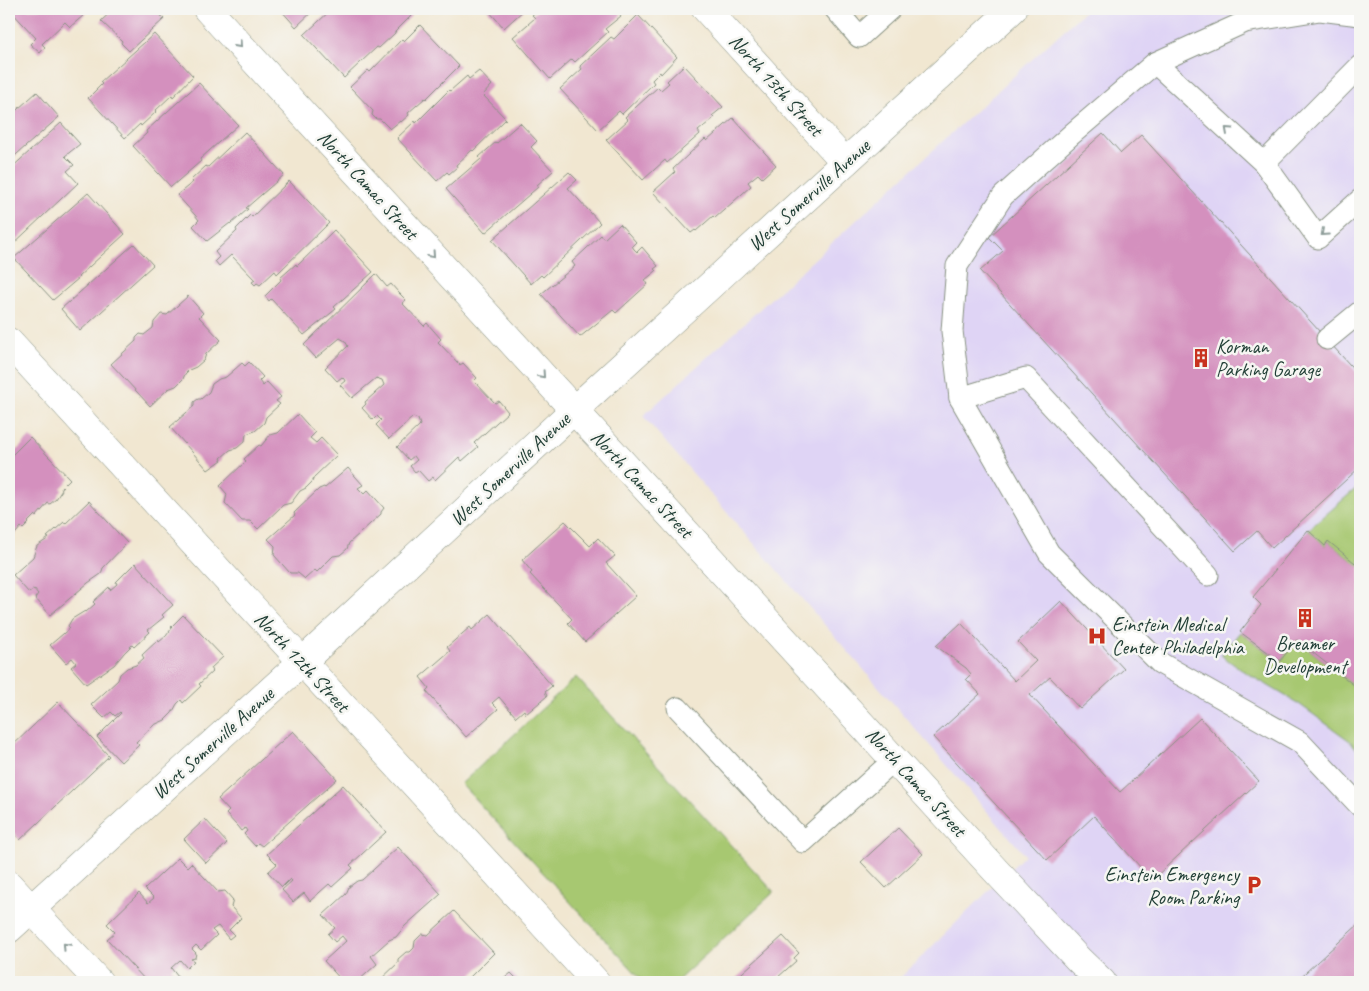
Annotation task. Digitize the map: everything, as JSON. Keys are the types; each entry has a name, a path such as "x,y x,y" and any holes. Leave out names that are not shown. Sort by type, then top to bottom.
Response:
{"street":[{"name":"North Camac Street","path":"207,9 996,870 1078,959 1102,982"},
{"name":"North 13th Street","path":"706,9 845,162"},
{"name":"West Somerville Avenue","path":"9,930 1013,9"},
{"name":"North 12th Street","path":"9,342 596,982"},
{"path":"9,885 98,982"}],"lane":[{"path":"835,9 859,37 890,9"},
{"path":"1360,15 1320,10 1245,22 1155,63 1003,196 957,266 952,330 960,398 1049,553 1160,663 1300,742 1360,806"},
{"path":"1155,63 1264,163 1318,238 1360,200"},
{"path":"1264,163 1360,66"},
{"path":"1327,339 1360,312"},
{"path":"960,398 1026,378 1208,575"},
{"path":"678,708 803,842 895,759"}],"shaded area":[{"name":"Einstein Medical Center Philadelphia","path":"1087,9 1360,9 1360,982 896,982 1025,855 643,416"}],"green space":[{"path":"1360,485 1360,567 1328,541 1325,546 1308,530"},
{"path":"1240,632 1280,661 1297,640 1360,690 1360,753 1350,741 1299,704 1240,669 1221,655"},
{"path":"576,677 774,892 676,982 644,982 461,784"}],"building":[{"path":"9,9 91,9 70,27 65,22 42,44 45,47 40,53 30,44 36,38"},
{"path":"114,9 155,9 164,19 129,51 121,43 122,41 101,21"},
{"path":"280,9 315,9 296,27"},
{"path":"332,9 412,9 408,12 411,16 395,33 344,78 304,35"},
{"path":"487,9 525,9 504,28"},
{"path":"539,9 627,9 605,29 608,32 575,62 572,59 550,79 513,37 535,18 532,15"},
{"path":"638,15 677,57 661,74 660,72 652,80 654,83 622,114 619,111 598,130 560,89 582,69 580,66 611,37 614,39"},
{"path":"420,25 459,66 426,99 408,113 409,115 390,129 380,119 376,119 372,115 373,111 350,87 368,70 370,72 402,39 404,41"},
{"path":"154,34 193,76 173,97 172,95 141,126 140,124 125,138 88,98 102,84 100,82"},
{"path":"684,65 723,107 712,116 714,118 698,131 700,134 667,163 665,160 643,180 606,140 628,120 625,117 658,87 661,90 669,83 667,81"},
{"path":"479,71 492,85 483,95 506,119 456,165 457,167 449,174 447,172 437,181 397,138 415,121 416,123 449,90 467,76 469,79"},
{"path":"199,83 238,125 171,187 133,146 147,133 146,131"},
{"path":"37,92 59,117 9,161 9,117"},
{"path":"733,118 776,165 762,178 758,174 748,182 751,186 715,218 713,216 691,233 653,192 675,172 673,169 705,139 707,141"},
{"path":"61,123 80,144 65,156 74,165 67,171 78,183 9,248 9,170"},
{"path":"520,123 537,141 531,147 553,171 537,185 538,187 485,233 446,189 481,159 479,157"},
{"path":"245,132 284,175 246,208 248,209 231,224 207,241 193,226 199,220 177,195 193,182 191,180 206,166 208,167"},
{"name":"Korman Parking Garage","path":"1103,133 1121,153 1141,135 1360,376 1360,467 1272,548 1257,531 1235,551 980,271 1003,251 989,237"},
{"path":"569,172 577,180 568,188 600,223 543,277 541,275 531,284 492,240"},
{"path":"289,181 329,223 277,274 275,271 260,285 257,283 255,285 252,282 255,280 231,255 219,266 215,261 219,257 215,252 237,231 236,229 250,215 252,217"},
{"path":"88,193 125,234 53,300 14,258"},
{"path":"620,224 636,242 632,246 634,249 637,252 642,247 658,266 654,269 656,271 645,280 648,284 616,313 613,310 580,337 541,294 575,266 572,262 601,235 604,239"},
{"path":"334,230 373,272 334,307 336,309 304,335 271,299 269,301 265,296 281,280 280,278 296,264 297,266"},
{"path":"134,244 153,265 80,331 61,309"},
{"path":"376,274 387,287 391,284 406,300 402,303 424,326 427,323 441,339 438,342 460,365 463,363 477,378 474,381 495,403 499,401 508,412 474,443 478,447 462,461 459,457 435,480 433,477 428,481 418,470 415,472 410,466 417,460 414,456 409,460 397,447 420,425 418,419 413,417 389,439 376,425 381,420 377,416 373,420 362,408 366,404 365,402 384,385 382,380 376,378 352,398 340,385 345,381 344,379 342,377 337,381 325,368 348,346 345,341 340,338 316,358 304,345"},
{"path":"188,296 203,313 199,317 221,340 206,354 204,360 189,370 176,386 168,389 150,406 111,364 136,341 140,334 144,335 153,328 154,322 161,314 167,315"},
{"path":"249,362 263,377 259,381 263,386 267,382 281,397 276,401 280,404 255,431 246,434 245,441 237,448 230,450 221,458 222,460 208,470 170,427 194,406 194,402 209,392 212,384 226,377 242,363 245,366"},
{"path":"298,414 315,433 310,438 316,443 321,438 337,455 314,477 306,488 300,491 291,503 283,505 258,529 250,521 242,521 225,503 227,494 220,486 246,461 244,459 259,445 261,446 270,435 278,433"},
{"path":"30,437 70,479 61,488 62,490 56,499 50,504 48,503 23,529 21,527 9,541 9,458"},
{"path":"348,468 363,485 358,488 364,494 368,490 384,508 381,514 349,543 347,549 340,555 333,556 317,572 315,570 305,579 298,573 290,573 274,555 275,546 268,539 295,515 294,513 319,489 325,488"},
{"path":"89,501 127,543 103,568 101,574 50,615 35,598 38,594 34,589 29,593 13,575 33,557 37,546 49,538 47,537 64,522 65,524"},
{"path":"565,521 590,546 598,538 615,556 606,563 636,596 585,642 568,623 572,619 530,574 532,572 522,560"},
{"name":"Breamer Development","path":"1308,530 1325,546 1328,541 1360,567 1360,690 1297,640 1280,661 1240,632 1261,605 1253,597"},
{"path":"135,563 173,605 162,615 164,617 148,630 150,632 134,647 132,645 114,665 86,684 71,667 76,663 72,658 66,663 50,645 70,628 68,626 72,619 86,612 95,604 93,602 109,587 110,590 117,584 116,582"},
{"path":"1061,601 1124,669 1080,709 1050,677 1030,695 1120,792 1200,718 1259,781 1152,880 1094,816 1047,860 933,737 980,694 966,679 971,674 966,668 936,646 961,623 1015,681 1036,661 1018,642"},
{"path":"490,614 552,686 545,692 547,696 526,714 524,710 516,717 499,697 492,703 498,709 466,737 426,691 429,688 420,677 450,651 447,647 470,627 472,630"},
{"path":"183,615 223,657 211,668 213,671 199,684 201,686 183,703 181,700 165,720 154,725 136,742 139,745 121,762 97,737 121,713 115,716 111,712 104,718 91,705 118,680 120,674 144,658 142,655 158,640 159,642 166,636 171,627"},
{"path":"58,702 109,756 20,840 9,828 9,749"},
{"path":"293,731 337,779 262,846 258,843 255,846 244,834 247,831 245,828 241,831 226,814 229,811 218,799"},
{"path":"343,785 386,832 350,865 353,868 332,887 329,884 310,901 304,893 293,902 282,890 292,881 290,879 282,887 268,872 277,864 267,854"},
{"path":"205,819 227,843 206,863 184,839"},
{"path":"898,828 923,854 886,888 861,862"},
{"path":"398,847 441,894 405,926 396,937 389,940 371,956 377,964 357,982 343,982 324,961 346,941 342,936 335,942 328,934 335,928 323,915 346,894 349,887 362,880"},
{"path":"178,858 187,867 191,863 218,892 225,891 233,900 231,907 241,918 229,930 234,935 229,939 218,926 212,930 217,935 201,950 196,945 192,949 196,953 195,958 191,959 194,961 187,968 180,960 171,968 178,977 173,982 167,979 167,982 160,982 158,980 147,982 107,939 115,932 107,924 139,893 148,903 154,898 145,889"},
{"path":"454,911 494,953 467,982 378,982 398,963 398,959 414,948 415,941 422,934 428,935"},
{"path":"1360,923 1360,982 1295,982"},
{"path":"783,936 799,953 794,958 796,961 777,978 777,982 732,982"},
{"path":"511,973 520,982 500,982"}],"place":[{"name":"Korman Parking Garage","path":"1201,358"},
{"name":"Breamer Development","path":"1305,618"},
{"name":"Einstein Medical Center Philadelphia","path":"1097,636"},
{"name":"Einstein Emergency Room Parking","path":"1254,885"}]}
